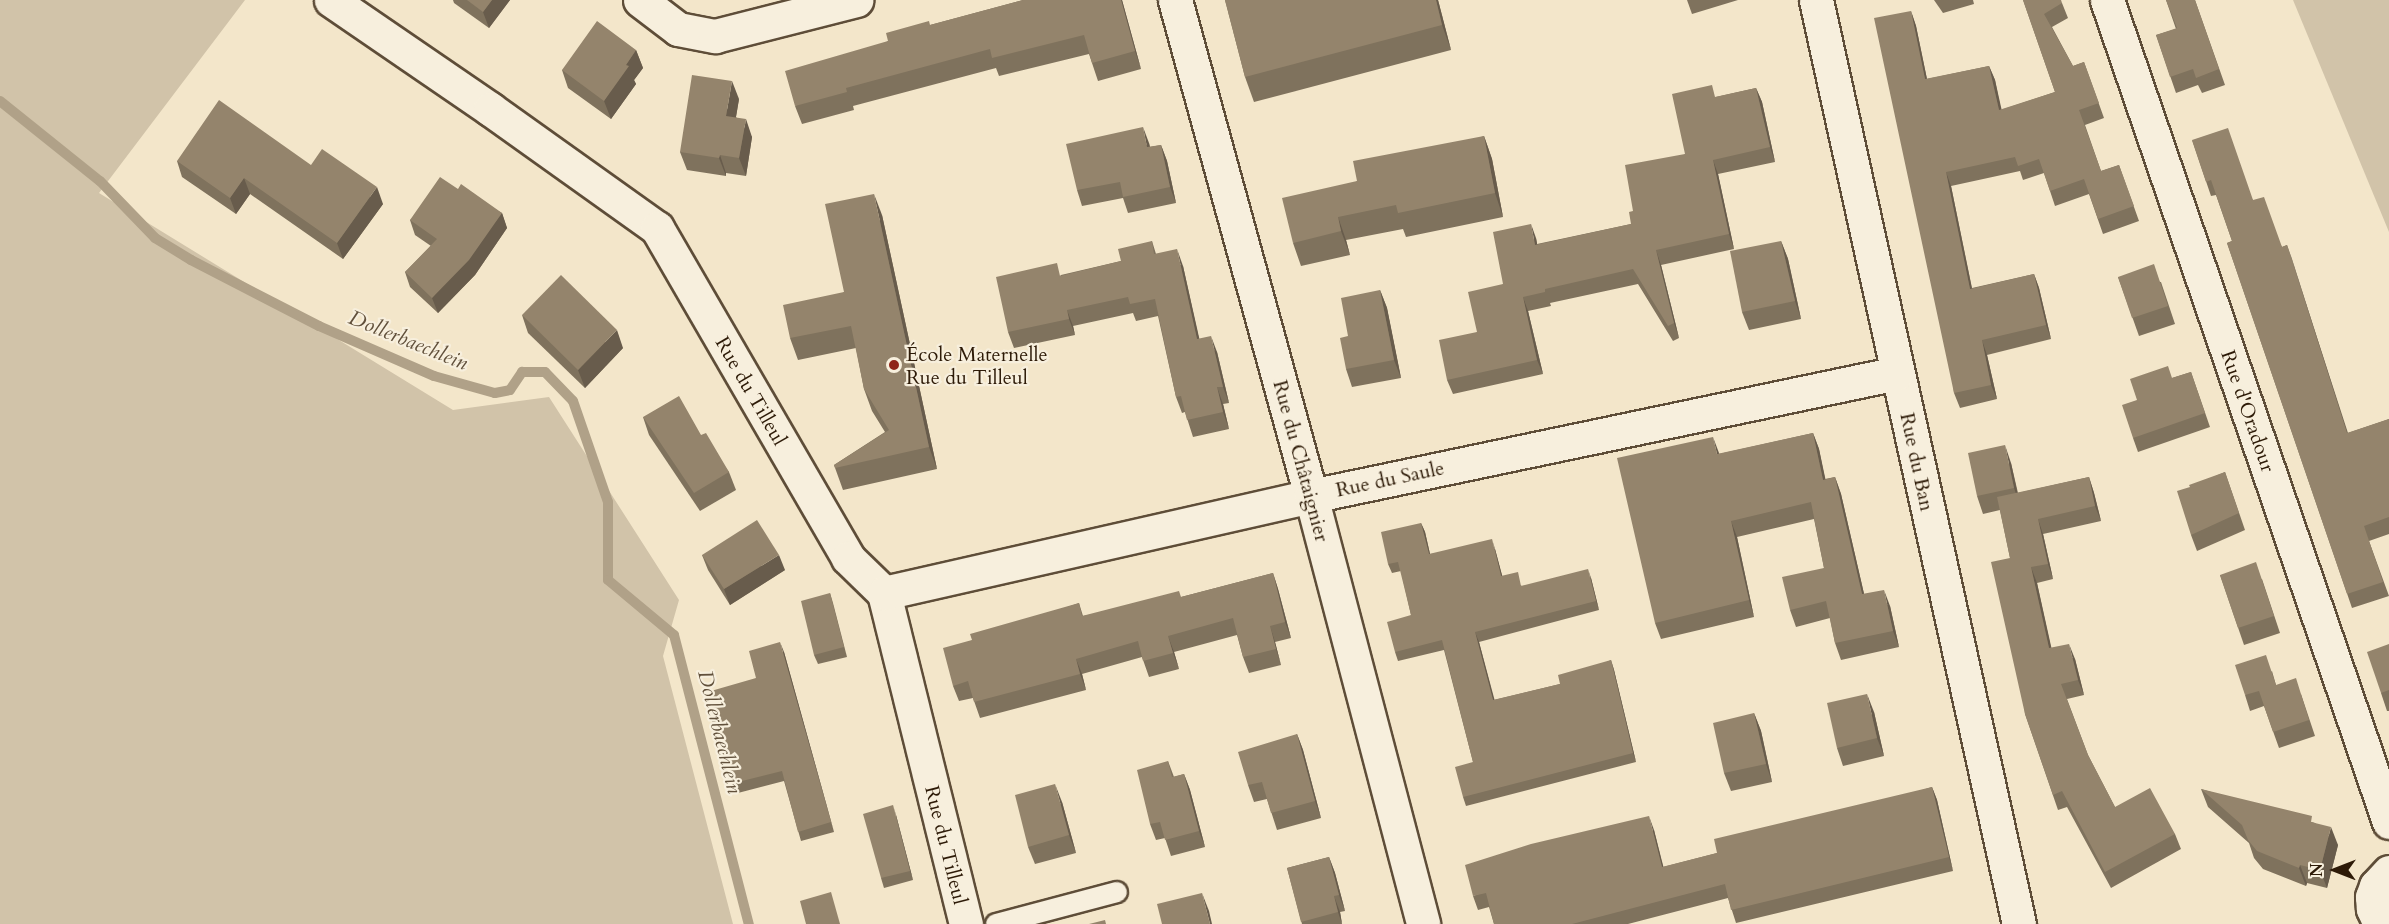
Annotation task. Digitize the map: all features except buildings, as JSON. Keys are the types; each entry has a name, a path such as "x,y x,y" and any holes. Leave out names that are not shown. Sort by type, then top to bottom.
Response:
{"street":[{"name":"Rue du Tilleul","path":"331,0 490,109 657,228 848,558 884,592 966,924"},
{"path":"640,0 678,29 715,36 852,0"},
{"name":"Rue du Châtaignier","path":"1175,0 1311,495 1423,924"},
{"name":"Rue du Ban","path":"1816,0 2019,924"},
{"name":"Rue d'Oradour","path":"2107,0 2389,822"},
{"name":"Rue du Saule","path":"884,592 1311,495 1897,373"},
{"path":"2376,923 2372,897 2376,886 2389,872"}],"lane":[{"path":"996,924 1117,892"}],"shaded area":[{"path":"0,0 245,0 99,193 453,410 549,397 679,600 663,656 733,924 0,924"},
{"path":"2293,0 2389,0 2389,232"}],"waterway":[{"name":"Dollerbaechlein","path":"0,101 100,181 155,238 191,260 319,326 434,376 495,393 510,390 522,372 545,372 573,401 608,502 608,580 674,635 749,924"}],"place":[{"name":"École Maternelle Rue du Tilleul","path":"894,365"}]}
